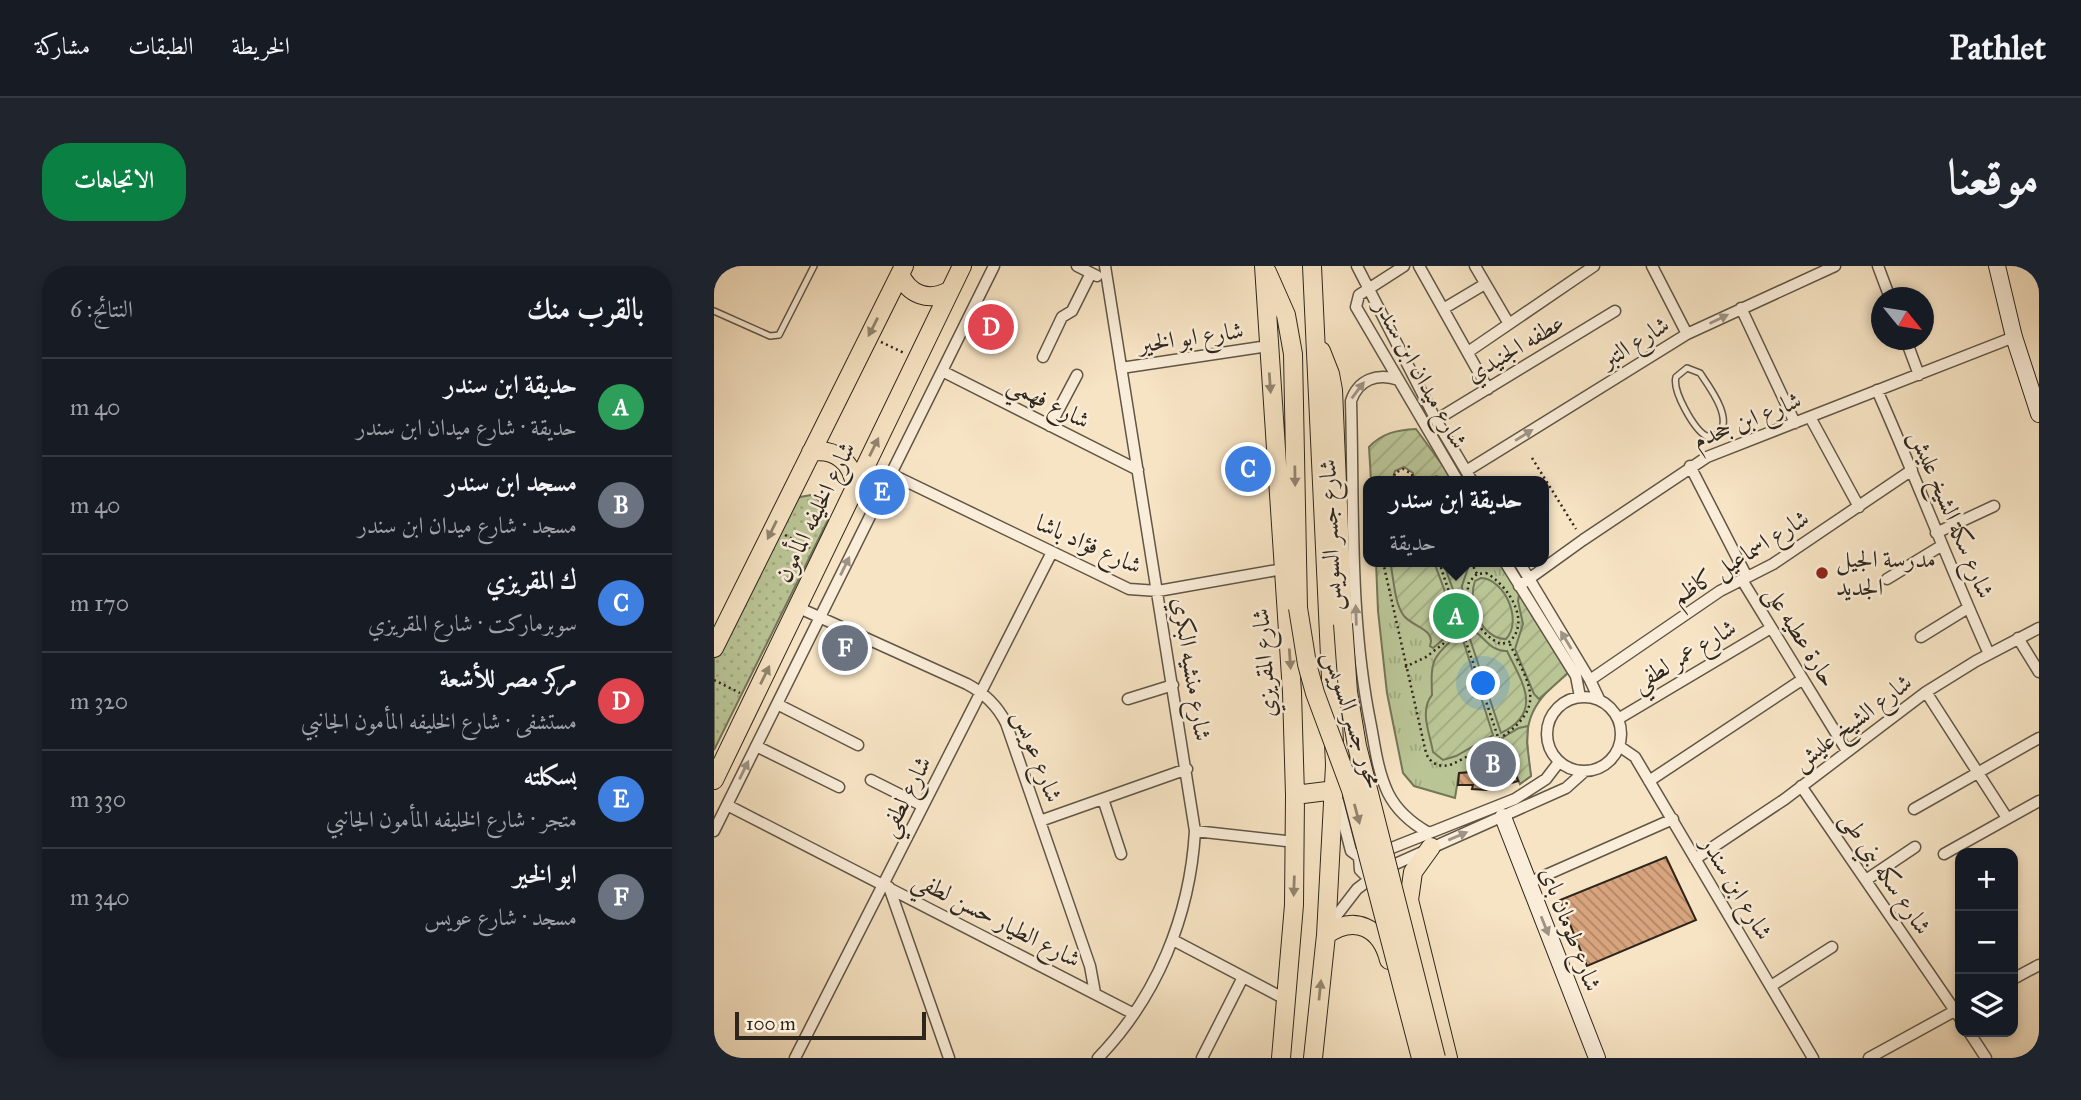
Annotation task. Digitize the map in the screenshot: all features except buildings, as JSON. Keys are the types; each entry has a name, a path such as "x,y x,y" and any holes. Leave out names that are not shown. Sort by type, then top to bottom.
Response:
{"main road":[{"name":"شارع الخليفه المأمون","path":"714,780 961,266"},
{"name":"شارع المقريزي","path":"1264,266 1291,682 1295,794 1287,1000 1281,1058"},
{"name":"محور جسر السويس","path":"1264,266 1286,315 1293,354 1297,608 1307,664 1351,790 1421,1058"},
{"path":"1312,266 1335,790 1326,932 1313,1058"},
{"name":"شارع الخليفه المأمون","path":"714,648 902,270"},
{"path":"902,270 908,287 920,295 935,297 949,291"},
{"name":"محور جسر السويس","path":"1315,338 1328,366 1333,390 1343,624 1348,692 1357,746 1436,1058"},
{"path":"811,452 827,452 842,458 852,471 855,487"},
{"path":"1295,794 1335,790"},
{"path":"1430,840 1410,882 1409,900 1448,1058"},
{"path":"1412,916 1398,911 1390,913 1380,925 1414,1058"},
{"path":"1326,932 1354,925 1368,929 1382,940"}],"street":[{"path":"714,831 994,266"},
{"path":"1077,266 1107,282"},
{"name":"شارع منشيه البكري","path":"1098,1058 1135,1014 1156,978 1173,940 1190,876 1195,831 1105,266"},
{"name":"شارع ميدان ابن سندر","path":"1357,266 1436,420 1469,476"},
{"path":"1368,290 1404,266"},
{"path":"1419,266 1489,388"},
{"path":"1475,266 1509,324"},
{"path":"1468,352 1509,324 1575,271 1594,266"},
{"path":"1666,266 1654,269 1687,334"},
{"name":"شارع التبر","path":"1469,476 1687,334 1835,266"},
{"path":"1878,266 1886,287"},
{"path":"1997,266 2014,337 2039,414"},
{"path":"1043,356 1062,317 1072,311 1091,273"},
{"path":"1444,309 1485,284"},
{"name":"شارع ميدان ابن سندر","path":"1368,290 1359,295 1356,307 1455,476"},
{"path":"1741,308 1795,422"},
{"name":"عطفه الجنيدي","path":"1436,420 1615,311"},
{"name":"شارع ابن جحدم","path":"1549,565 1690,466 1726,449 2014,337"},
{"name":"شارع ابو الخير","path":"1121,368 1268,346"},
{"path":"1910,350 1919,375"},
{"name":"شارع فهمي","path":"942,372 1138,470"},
{"path":"1050,426 1077,375"},
{"name":"شارع جسر السويس","path":"1399,380 1385,376 1371,378 1360,385 1351,401 1357,635 1370,719 1387,790 1401,812 1430,840"},
{"name":"شارع سكة الشيخ عليش","path":"1878,390 1941,546 1989,654"},
{"path":"1810,416 1858,507"},
{"name":"حارة عطيه على","path":"1690,466 1771,628 1847,751"},
{"name":"شارع اسماعيل كاظم","path":"1590,680 1720,591 1773,564 1912,470"},
{"name":"شارع فؤاد باشا","path":"891,474 1121,586 1158,591 1283,569"},
{"path":"1936,533 1994,506"},
{"path":"1887,579 1941,546"},
{"name":"شارع لطفي","path":"795,1058 886,886 923,806 1052,552"},
{"path":"1508,567 1576,676 1580,697"},
{"path":"1523,567 1599,699"},
{"name":"شارع ابن جحدم","path":"1520,586 1546,567"},
{"name":"شارع عويس","path":"797,607 981,692 998,709 1006,723 1090,966 1095,993"},
{"path":"1921,637 1968,608"},
{"name":"شارع عمر لطفي","path":"1618,719 1771,628"},
{"name":"شارع الشيخ عليش","path":"1695,859 1801,786 1926,692 2039,628"},
{"path":"2018,638 2039,672"},
{"path":"1649,781 1803,679"},
{"path":"1128,699 1173,685"},
{"path":"1926,692 2007,818"},
{"path":"1580,697 1599,699 1607,704 1618,719 1621,728 1619,746 1602,767 1585,771 1571,769 1553,755 1547,737 1550,718 1562,704 1580,697"},
{"path":"777,704 858,745"},
{"path":"1914,809 2039,738"},
{"path":"756,746 839,787"},
{"name":"شارع ابن سندر","path":"1619,746 1635,757 1813,1058"},
{"path":"1326,932 1345,901 1369,878 1430,840 1515,799 1546,779 1559,762"},
{"path":"1040,821 1187,769"},
{"path":"1359,857 1369,857 1503,817 1566,789 1585,771"},
{"path":"871,780 923,806"},
{"name":"شارع سكه بني طى","path":"1801,786 1955,1006"},
{"path":"1335,790 1349,847 1359,857 1360,870 1369,878"},
{"path":"1103,799 1121,854"},
{"path":"1944,853 2039,801"},
{"name":"شارع الطيار حسن لطفي","path":"727,804 1135,1014"},
{"name":"شارع طومان باى","path":"1503,817 1593,1057"},
{"path":"1528,883 1673,819"},
{"path":"1195,831 1295,842"},
{"path":"1866,880 1915,847"},
{"path":"886,886 949,1058"},
{"path":"1173,940 1287,1000"},
{"path":"1771,986 1832,947"},
{"path":"2018,976 2039,965"},
{"path":"1202,1058 1243,977"},
{"path":"1869,1058 1955,1014"},
{"path":"1972,1037 1986,1058"}],"lane":[{"path":"714,311 769,336 779,335 814,266"},
{"path":"1682,370 1696,370 1703,377 1724,416 1724,427 1718,435 1706,436 1699,432 1676,391 1676,377 1682,370"},
{"path":"1718,435 1726,449"}],"path":[{"path":"869,336 916,359"},
{"path":"1532,458 1543,476"},
{"path":"1394,476 1403,469 1412,476"},
{"path":"1549,485 1583,540"},
{"path":"772,529 823,554"},
{"path":"1384,567 1426,753 1435,764 1453,764 1512,730 1523,719 1530,700 1529,688 1509,642"},
{"path":"1441,567 1499,737"},
{"path":"1473,567 1477,574"},
{"path":"1486,573 1497,580 1510,595 1518,624 1515,636 1509,642 1501,644 1492,640 1475,619 1467,589 1471,578 1477,574 1486,573"},
{"path":"1405,667 1426,657 1475,619"},
{"path":"714,680 753,700"}],"green space":[{"path":"1416,429 1450,476 1413,476 1404,467 1395,471 1394,476 1371,476 1369,447 1379,438 1402,430"},
{"path":"811,495 823,505 828,520 714,750 714,657 788,507 800,497"},
{"path":"1376,567 1504,567 1519,594 1551,688 1530,718 1527,739 1531,776 1520,784 1503,741 1473,757 1474,772 1459,773 1455,798 1414,786 1403,773 1387,693"},
{"path":"1391,567 1436,567 1458,627 1433,648 1430,646 1431,640 1427,632 1404,616 1396,597"},
{"path":"1445,567 1468,568 1462,586 1464,613"},
{"path":"1481,578 1497,585 1509,602 1513,622 1506,639 1489,633 1478,618 1473,590 1475,581"},
{"path":"1519,594 1568,673 1539,699 1534,694 1515,649 1523,624"},
{"path":"1470,629 1496,649 1507,651 1523,685 1526,706 1522,716 1501,733 1467,630"},
{"path":"1457,636 1462,637 1493,735 1456,756 1443,760 1433,752 1426,723 1426,708 1432,695 1434,662"},
{"path":"1528,726 1531,776 1520,784 1502,738"}],"place":[{"name":"مركز مصر للأشعة","path":"991,327"},
{"name":"ك المقريزي","path":"1248,469"},
{"name":"بسكلته","path":"882,492"},
{"name":"مدرسة الجيل الجديد","path":"1822,573"},
{"name":"حديقة ابن سندر","path":"1456,616"},
{"name":"ابو الخير","path":"845,648"},
{"name":"مسجد ابن سندر","path":"1493,764"}]}
